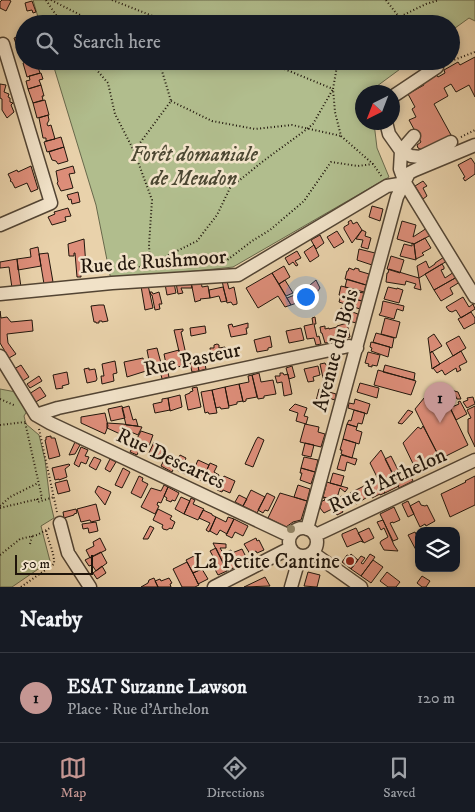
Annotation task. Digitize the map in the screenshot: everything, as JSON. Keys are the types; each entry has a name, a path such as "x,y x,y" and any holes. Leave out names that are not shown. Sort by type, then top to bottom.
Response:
{"street":[{"path":"0,225 51,202 2,47"},
{"path":"400,92 432,70"},
{"path":"388,130 401,151 411,156 420,156 451,142"},
{"path":"414,136 401,151 400,169 405,184 475,297"},
{"path":"405,184 410,173 415,170 475,145"},
{"name":"Rue de Rushmoor","path":"0,294 112,283 238,275 387,186 405,184"},
{"name":"Avenue du Bois","path":"311,532 356,348 398,197 405,184"},
{"name":"Rue Pasteur","path":"36,415 58,408 349,346 356,348"},
{"path":"0,356 36,415"},
{"name":"Rue Descartes","path":"36,415 294,547"},
{"name":"Rue d'Arthelon","path":"311,532 475,460"},
{"path":"60,523 68,553 90,587"},
{"path":"291,587 295,531 298,529 311,532 318,544 313,553 304,557 294,547"},
{"path":"214,587 294,547"},
{"path":"313,553 361,587"}],"path":[{"path":"46,0 56,15"},
{"path":"51,0 80,15"},
{"path":"112,0 150,15"},
{"path":"386,0 397,15"},
{"path":"402,15 439,0"},
{"path":"460,58 475,52"},
{"path":"98,70 108,82 115,114 134,151 152,200 148,245 150,262"},
{"path":"162,70 172,101 212,121 255,129 292,125 341,136 373,164 387,186"},
{"path":"287,70 333,89"},
{"path":"336,70 333,89 335,112 341,136"},
{"path":"135,270 198,240 218,215 230,188 313,124 333,89"},
{"path":"134,151 172,101"},
{"path":"451,142 475,130"},
{"path":"222,264 270,230 304,201 331,162 358,166 373,164"},
{"path":"0,399 20,408"},
{"path":"0,425 25,422 42,498 0,507"},
{"path":"0,555 20,539 37,535 60,523 38,428"},
{"path":"0,507 10,497 38,484"},
{"path":"37,499 38,502 54,497"},
{"path":"21,587 54,564 46,530"},
{"path":"30,544 33,536"}],"green space":[{"path":"33,0 475,0 475,21 469,18 460,24 460,15 37,15"},
{"name":"Forêt domaniale de Meudon","path":"55,70 399,70 378,85 355,85 355,130 375,130 377,148 389,177 233,267 111,280 96,205"},
{"path":"0,389 16,392 29,408 24,416 26,424 39,435 54,518 41,526 50,561 12,587 0,587"}],"building":[{"path":"2,0 11,1 6,11 0,8"},
{"path":"32,1 36,12 33,13 32,10 27,11 25,3"},
{"path":"475,57 475,97 469,85 456,92 451,84 444,88 448,96 434,104 451,135 425,150 420,149 417,145 421,142 409,120 416,117 412,109 415,107 408,94 424,85 422,82 436,74 438,77 445,73 444,70 460,70 460,65"},
{"path":"25,70 39,70 40,73 27,77"},
{"path":"41,73 43,79 39,80 41,85 28,89 26,81 30,80 29,76"},
{"path":"0,84 6,85 4,92 9,94 10,102 13,103 11,105 14,112 7,118 2,110"},
{"path":"41,85 44,96 42,96 43,100 33,103 28,89"},
{"path":"45,100 49,115 37,118 33,103"},
{"path":"48,115 49,120 47,124 48,126 51,125 55,139 46,141 46,138 43,138 39,118"},
{"path":"61,137 64,147 47,152 44,142"},
{"path":"64,147 68,161 58,164 52,160 49,152"},
{"path":"471,158 475,164 475,174 465,181 463,178 465,177 458,165"},
{"path":"31,166 38,189 31,192 27,183 15,188 8,174"},
{"path":"73,166 75,173 69,174 73,188 61,191 57,183 56,171"},
{"path":"423,181 427,186 423,188 427,196 423,199 415,186"},
{"path":"78,192 80,202 72,204 71,199 69,200 67,195"},
{"path":"372,206 383,209 380,221 369,217"},
{"path":"68,208 71,216 65,217 66,221 52,225 48,217 55,214 54,212"},
{"path":"351,220 353,224 357,222 362,230 352,243 344,229"},
{"path":"402,221 416,225 413,237 427,228 431,235 414,244 397,239"},
{"path":"362,230 366,232 365,236 371,238 368,249 361,247 363,240 356,239"},
{"path":"337,231 344,242 334,248 327,237"},
{"path":"320,235 324,243 316,249 311,240"},
{"path":"425,238 431,248 422,253 424,255 416,259 414,244"},
{"path":"84,239 86,266 92,266 92,273 81,274 81,277 77,277 75,253 74,256 69,256 68,244"},
{"path":"412,243 414,244 416,260 400,256 404,244 412,246"},
{"path":"314,245 319,256 310,262 304,252"},
{"path":"38,247 41,266 18,270 17,259 31,257 30,249"},
{"path":"359,249 375,253 372,265 357,260"},
{"path":"297,251 301,258 295,261 298,265 296,266 293,262 289,265 285,258"},
{"path":"48,253 53,282 44,284 39,254"},
{"path":"391,256 404,260 400,273 387,269"},
{"path":"444,257 447,261 419,278 417,266 426,261 429,268"},
{"path":"17,259 21,287 12,288 9,267 0,268 0,262"},
{"path":"442,264 444,269 441,270 445,278 454,272 457,277 434,290 425,274"},
{"path":"284,266 290,277 279,284 272,273"},
{"path":"349,268 359,269 359,271 369,274 366,285 345,279"},
{"path":"389,269 419,278 421,290 414,288 416,284 406,281 405,285 386,282"},
{"path":"272,273 291,305 285,307 278,296 258,308 246,288"},
{"path":"457,277 460,282 450,288 453,294 441,301 434,290"},
{"path":"347,279 366,285 364,292 345,287"},
{"path":"285,280 293,293 286,296 279,284"},
{"path":"316,280 320,288 313,298 310,299 304,290"},
{"path":"201,281 202,287 208,286 210,298 200,299 195,302 191,282"},
{"path":"222,281 227,281 229,289 234,287 237,304 227,303"},
{"path":"191,282 192,288 181,288 183,293 178,294 176,283"},
{"path":"174,283 176,293 167,295 165,284"},
{"path":"148,285 153,308 145,310 141,286"},
{"path":"341,286 364,293 362,301 339,295"},
{"path":"223,287 227,301 221,302 219,296 210,298 209,290"},
{"path":"388,287 403,290 399,303 384,299"},
{"path":"150,292 153,294 159,292 162,304 159,304 160,309 155,310"},
{"path":"300,293 305,300 291,305 287,298"},
{"path":"341,295 362,301 360,309 339,302"},
{"path":"463,297 469,307 473,304 475,309 461,318 456,310 452,312 446,307"},
{"path":"383,301 404,306 403,311 397,309 394,319 379,315"},
{"path":"104,305 108,321 94,322 91,306"},
{"path":"341,308 358,314 356,323 338,318"},
{"path":"0,311 1,318 7,317 11,322 32,320 33,331 7,334 8,343 16,354 9,358 0,343"},
{"path":"471,312 475,318 475,323 464,329 458,319"},
{"path":"315,317 316,324 314,324 321,344 316,345 314,338 307,339 304,326 313,324 312,318"},
{"path":"385,318 400,322 396,338 381,334"},
{"path":"248,323 248,328 246,328 247,334 231,337 228,325 232,324 233,327"},
{"path":"347,323 350,337 337,341 337,326"},
{"path":"205,326 206,333 191,336 190,328"},
{"path":"325,326 325,329 337,327 337,341 325,343 320,327"},
{"path":"301,328 304,340 289,343 286,331"},
{"path":"183,329 181,332 187,359 181,360 174,330"},
{"path":"376,333 394,338 392,348 373,342"},
{"path":"434,334 442,346 430,353 428,338"},
{"path":"270,336 272,347 268,348 268,350 257,352 254,340"},
{"path":"459,336 466,348 453,356 446,343"},
{"path":"371,342 390,347 388,357 371,351"},
{"path":"217,344 219,348 225,347 226,353 211,357 210,348 214,348 214,345"},
{"path":"157,348 161,363 150,366 147,350"},
{"path":"179,350 182,366 167,369 164,354"},
{"path":"432,351 440,364 432,369 430,353"},
{"path":"461,351 467,362 459,366 461,370 457,372 456,368 445,375 442,370 437,373 433,368"},
{"path":"368,352 380,355 377,366 368,366 369,364 365,363"},
{"path":"143,358 146,371 127,377 124,362"},
{"path":"204,360 206,369 199,371 197,362"},
{"path":"115,361 117,373 113,374 114,381 102,384 101,376 104,376 102,364"},
{"path":"197,361 199,371 192,372 190,363"},
{"path":"325,363 326,365 331,364 334,376 323,378 320,364"},
{"path":"166,364 169,377 162,379 159,365"},
{"path":"21,365 29,377 21,382 14,369"},
{"path":"385,365 415,373 414,380 383,372"},
{"path":"292,366 295,377 289,379 286,368"},
{"path":"318,366 320,375 313,377 314,381 308,382 304,369"},
{"path":"89,368 89,370 95,369 97,379 87,383 84,369"},
{"path":"378,370 416,381 411,395 374,385"},
{"path":"67,372 69,384 62,386 63,388 56,389 53,375"},
{"path":"259,373 261,382 273,380 276,394 258,399 252,375"},
{"path":"280,373 288,374 292,394 284,396 282,382 277,383 275,376 280,376"},
{"path":"252,375 257,397 246,399 243,402 239,384 249,382 248,376"},
{"path":"39,376 42,381 30,388 27,384"},
{"path":"360,383 379,388 377,398 357,392"},
{"path":"239,384 243,401 229,406 225,387"},
{"path":"434,386 440,387 468,445 440,459 415,409"},
{"path":"40,387 46,396 34,403 29,394"},
{"path":"197,387 201,407 188,410 185,395 193,391 192,388"},
{"path":"225,387 229,408 216,408 212,390"},
{"path":"440,387 458,392 461,399 457,399 455,395 448,399 452,407 459,404 458,402 460,401 467,414 456,420"},
{"path":"319,389 336,394 335,400 328,398 325,407 316,405"},
{"path":"212,390 217,413 209,414 208,412 205,413 201,392"},
{"path":"180,395 182,407 170,411 168,398"},
{"path":"473,397 475,404 467,408 463,402 468,400 467,398"},
{"path":"168,398 170,410 155,413 153,404"},
{"path":"355,399 370,404 367,414 348,408 349,403 354,404"},
{"path":"295,404 307,408 304,416 308,417 306,424 296,421 298,413 289,410"},
{"path":"122,406 125,418 111,421 108,409"},
{"path":"129,406 133,420 136,419 138,426 126,425 122,408"},
{"path":"475,406 475,447 468,432 468,419 471,418 467,410"},
{"path":"354,410 365,413 362,424 358,423 357,427 347,424 349,420 351,421"},
{"path":"408,410 413,412 402,424 398,423"},
{"path":"105,413 108,426 105,434 81,423 81,417"},
{"path":"107,423 142,427 138,435 131,432 129,438 107,428"},
{"path":"305,424 319,427 318,432 325,434 321,447 300,442"},
{"path":"347,424 357,427 356,430 362,432 359,444 343,439"},
{"path":"423,426 441,460 417,472 403,443 418,427 421,429"},
{"path":"141,431 153,435 149,446 137,443 141,446 137,455 130,452"},
{"path":"51,436 51,438 55,438 60,456 49,459 45,440 46,437"},
{"path":"258,437 264,440 253,467 245,464"},
{"path":"343,439 356,443 352,458 341,454 342,450 340,450"},
{"path":"75,442 80,445 75,454 69,455"},
{"path":"154,442 163,450 159,458 149,453"},
{"path":"305,443 314,445 311,457 302,455"},
{"path":"81,447 88,450 85,456 89,457 86,464 81,462 79,467 74,464"},
{"path":"381,450 399,486 385,493 370,463"},
{"path":"167,454 178,459 172,472 161,466"},
{"path":"180,455 186,458 184,463 192,465 188,475 178,471 180,467 175,464"},
{"path":"341,455 357,459 355,465 347,462 345,471 337,469"},
{"path":"391,456 398,470 392,473 385,459"},
{"path":"94,457 101,460 96,470 89,466"},
{"path":"304,457 318,460 315,472 301,468"},
{"path":"110,459 116,462 110,472 105,469"},
{"path":"198,460 209,465 202,481 191,476"},
{"path":"210,463 217,466 214,472 219,475 212,486 202,481"},
{"path":"69,464 65,469 67,477 55,480 52,468"},
{"path":"123,468 130,472 122,488 115,485"},
{"path":"301,468 315,472 311,484 300,480"},
{"path":"408,470 413,481 399,488 394,477"},
{"path":"333,473 344,476 341,486 330,483"},
{"path":"139,476 143,478 142,481 148,484 141,498 131,493"},
{"path":"224,476 235,481 230,493 217,490"},
{"path":"475,476 475,505 450,517 441,494"},
{"path":"67,480 70,491 58,494 55,483"},
{"path":"379,480 385,493 372,498 367,487"},
{"path":"327,482 348,488 345,492 340,488 337,498 334,500 323,497"},
{"path":"164,485 168,487 161,503 158,502 157,505 159,506 155,514 141,507 151,488 161,491"},
{"path":"298,485 310,489 307,501 294,497"},
{"path":"98,486 111,492 105,505 95,492"},
{"path":"364,486 369,496 356,504 350,493"},
{"path":"168,487 179,493 175,501 166,500 167,498 164,496"},
{"path":"251,490 265,497 257,513 243,506"},
{"path":"267,493 275,497 268,511 265,510 263,513 258,510"},
{"path":"280,493 307,501 301,520 293,522 286,527 268,518"},
{"path":"239,495 247,499 243,506 235,502"},
{"path":"350,495 353,501 340,507 337,501 341,496 344,498"},
{"path":"181,497 190,501 184,514 175,509"},
{"path":"323,497 337,501 343,512 337,515 333,505 331,506 332,509 324,513 320,508 322,501 325,500"},
{"path":"191,498 195,500 193,504 204,509 198,520 184,514"},
{"path":"408,501 414,514 408,517 402,504"},
{"path":"419,501 421,505 427,505 435,521 420,527 410,506"},
{"path":"96,504 100,520 81,522 77,509"},
{"path":"394,507 400,520 390,523 398,539 393,541 380,514"},
{"path":"76,509 77,513 64,518 63,512"},
{"path":"158,509 172,516 170,519 175,522 172,529 163,529 163,525 153,520"},
{"path":"203,510 216,517 209,532 206,530 210,523 199,518"},
{"path":"216,517 226,522 228,517 234,519 227,534 220,530 217,535 210,531"},
{"path":"234,519 248,526 243,536 235,532 232,538 226,535"},
{"path":"383,520 398,551 384,550 380,543 388,537 384,528 381,530 377,522"},
{"path":"96,522 98,531 89,533 88,528 83,529 82,524"},
{"path":"150,526 154,528 148,539 143,539"},
{"path":"356,528 363,542 361,541 347,547 342,534"},
{"path":"369,528 374,538 364,543 358,533"},
{"path":"415,532 415,548 408,535"},
{"path":"100,538 106,550 90,558 86,550 94,546 93,542"},
{"path":"256,538 264,550 250,554 244,544"},
{"path":"213,543 226,544 226,548 220,548 225,556 231,550 232,553 242,549 248,561 227,571"},
{"path":"216,548 227,571 218,575 210,560 214,558 210,551"},
{"path":"101,552 107,563 96,571 85,560"},
{"name":"La Petite Cantine","path":"351,554 358,560 351,569 342,562 347,555 350,556"},
{"path":"370,554 375,557 361,576 351,569 361,556 365,558 361,563 363,564"},
{"path":"196,555 202,569 193,573 186,560"},
{"path":"373,560 383,567 371,583 361,576"},
{"path":"187,562 199,585 195,587 182,587 173,569"},
{"path":"102,566 106,573 97,579 93,573"},
{"path":"202,569 208,579 198,584 193,573"},
{"path":"308,572 320,575 317,587 304,586"},
{"path":"387,572 400,582 396,587 388,587 380,581"},
{"path":"422,576 430,581 426,587 422,587 417,583"},
{"path":"265,577 270,586 244,587"},
{"path":"154,578 158,587 141,587 148,583 149,580"},
{"path":"169,578 172,583 170,584 171,587 158,587 155,581 160,579 161,581"}],"place":[{"name":"ESAT Suzanne Lawson","path":"440,423"},
{"name":"La Petite Cantine","path":"350,561"}]}
